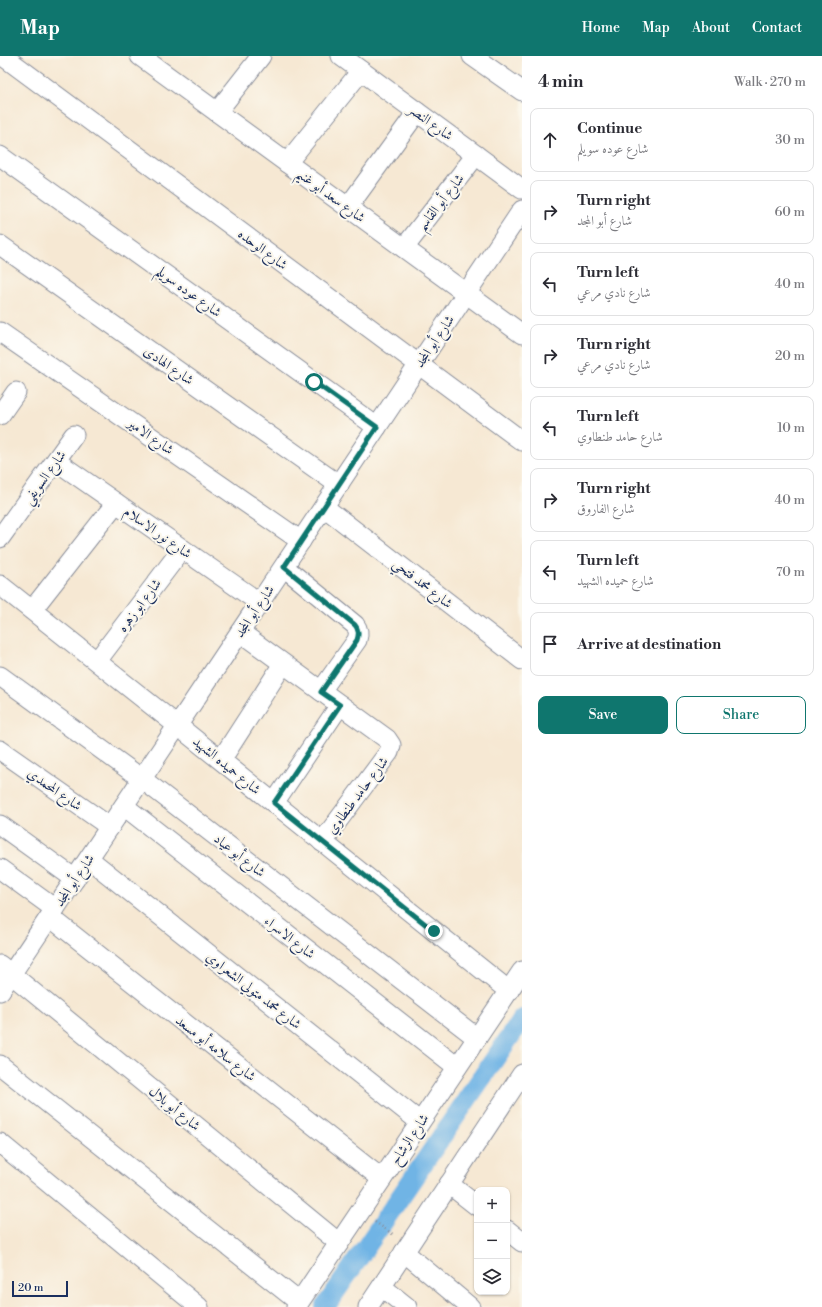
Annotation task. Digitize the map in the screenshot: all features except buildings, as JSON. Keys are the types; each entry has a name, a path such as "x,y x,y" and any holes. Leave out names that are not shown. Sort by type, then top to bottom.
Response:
{"street":[{"name":"شارع الوحده","path":"4,56 522,441"},
{"name":"شارع سعد أبو غنيم","path":"140,56 160,62 217,112 522,334"},
{"path":"217,112 261,56"},
{"name":"شارع النصر","path":"341,56 522,188"},
{"path":"472,56 522,91"},
{"path":"287,163 361,71"},
{"path":"348,207 417,112"},
{"name":"شارع أبو القاسم","path":"404,248 476,155"},
{"name":"شارع عوده سويلم","path":"0,156 377,427"},
{"name":"شارع أبو المجد","path":"0,991 6,970 52,913 522,212"},
{"name":"شارع الهادى","path":"0,245 338,485"},
{"name":"شارع الامير","path":"0,332 301,541"},
{"path":"0,415 16,392"},
{"name":"شارع السويفي","path":"0,538 74,435"},
{"name":"شارع نور الاسلام","path":"56,461 260,603"},
{"path":"32,610 116,503"},
{"name":"شارع محمد فتحي","path":"324,507 522,660"},
{"name":"شارع ابو زهره","path":"97,661 182,549"},
{"path":"284,567 355,625 358,630 359,635 357,640 321,692"},
{"name":"شارع حميده الشهيد","path":"0,585 221,760 508,991"},
{"name":"شارع حامد طنطاوي","path":"240,632 387,739 391,745 391,749 322,842"},
{"path":"221,760 283,664"},
{"name":"شارع أبو عياد","path":"0,676 142,779 477,1038"},
{"path":"274,803 340,705"},
{"name":"شارع المحمدي","path":"0,750 110,827"},
{"name":"شارع الاسراء","path":"124,806 457,1068"},
{"path":"0,825 75,879"},
{"name":"شارع محمد متولي الشعراوي","path":"89,858 420,1122"},
{"name":"شارع سلامه أبو مسعد","path":"0,869 52,913 382,1179"},
{"name":"شارع أبو بلال","path":"6,970 339,1242"},
{"name":"شارع الرشاح","path":"297,1304 522,971"},
{"path":"0,1065 297,1304"},
{"path":"368,1307 522,1074"},
{"path":"0,1143 199,1307"},
{"path":"449,1184 474,1204"},
{"path":"510,1232 522,1242"},
{"path":"407,1248 470,1307"},
{"path":"382,1287 407,1307"}],"path":[{"path":"360,1212 407,1248"}],"waterway":[{"path":"325,1307 522,1019"}],"route":[{"path":"314,382 377,427 284,567 355,625 359,635 321,692 340,705 274,803 434,931"}]}
